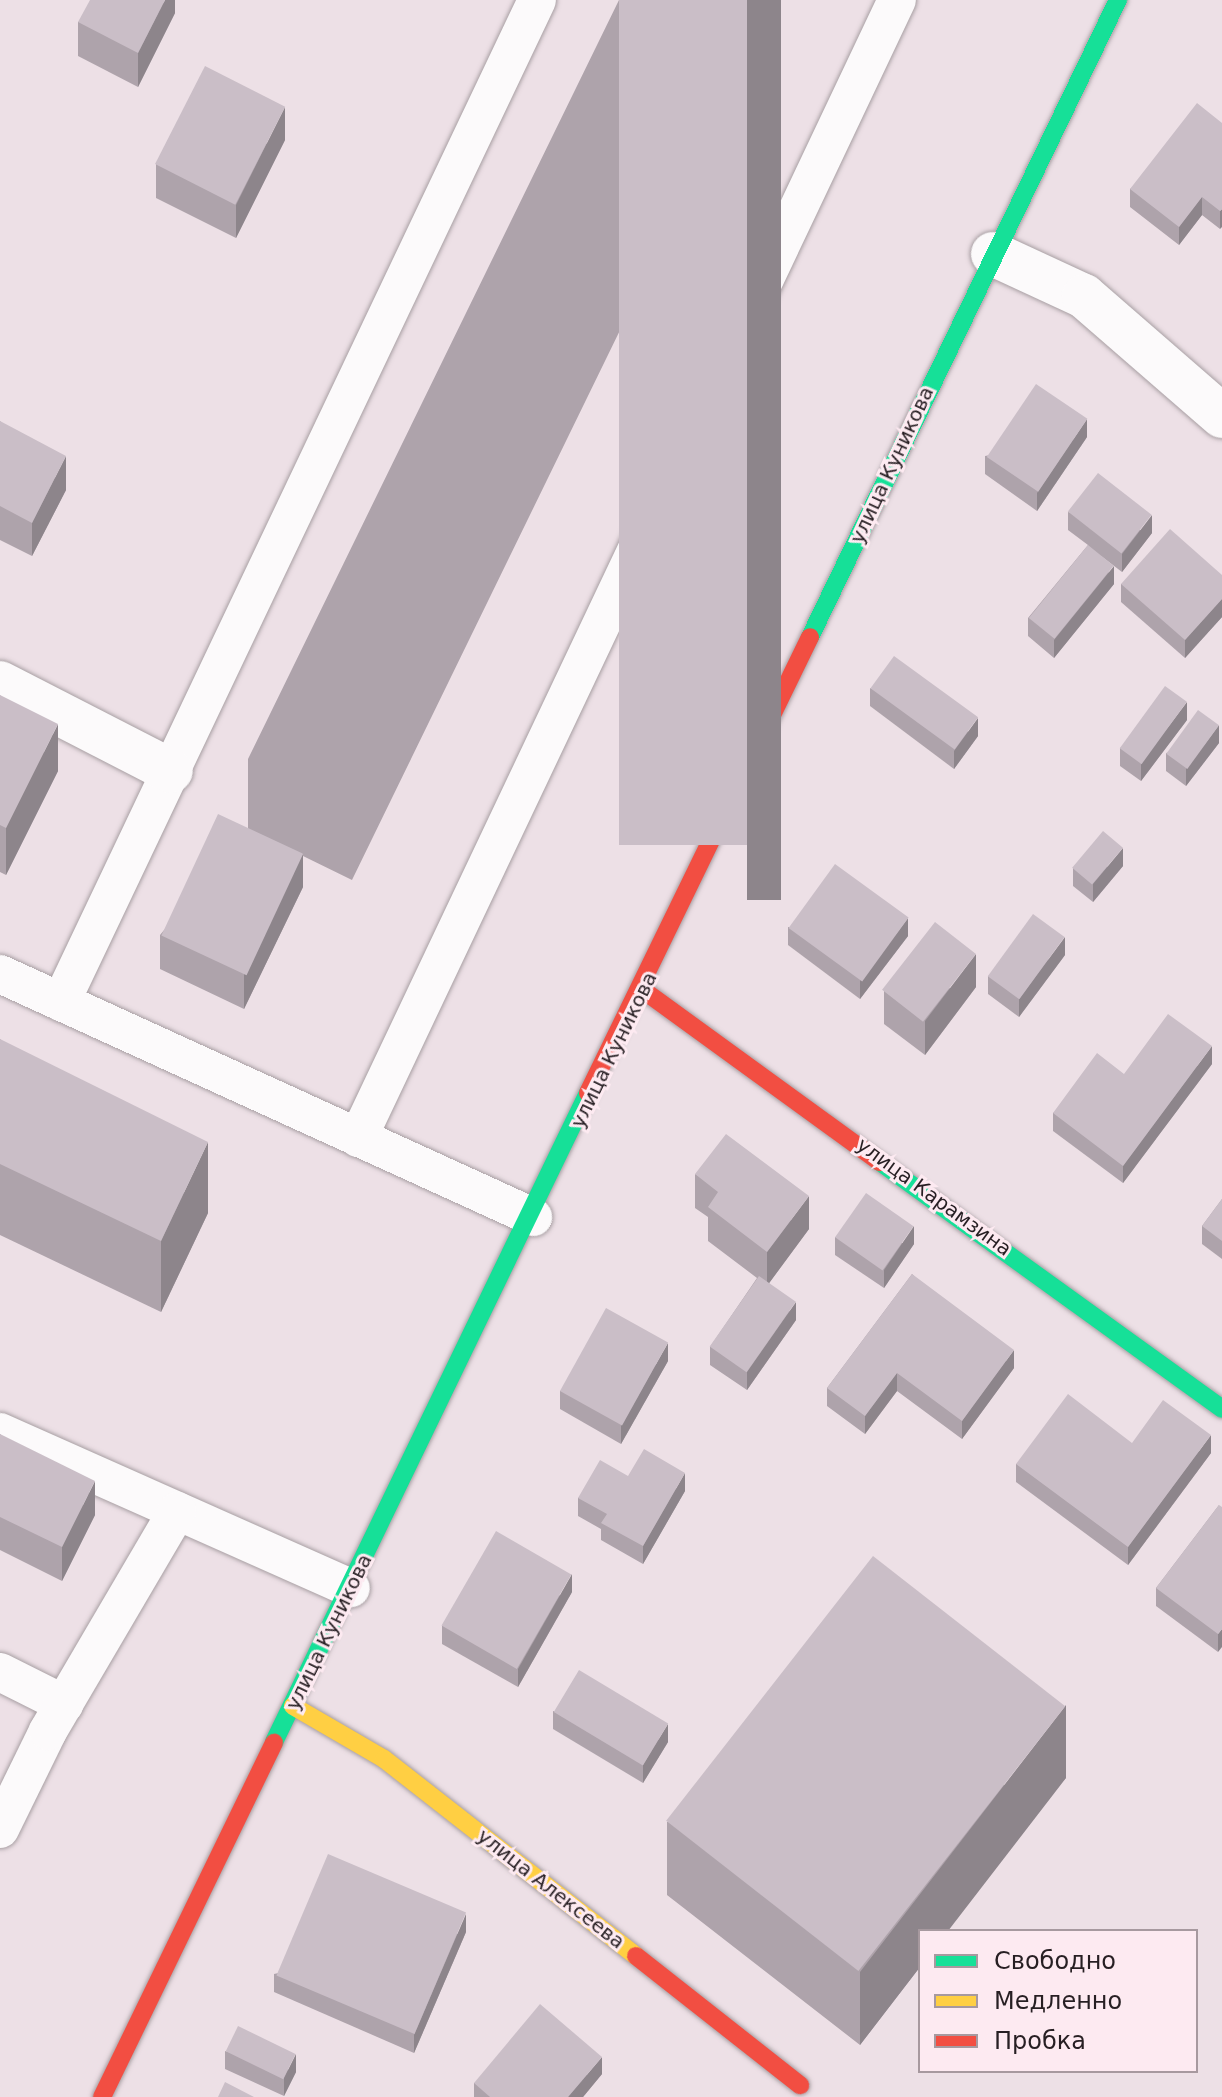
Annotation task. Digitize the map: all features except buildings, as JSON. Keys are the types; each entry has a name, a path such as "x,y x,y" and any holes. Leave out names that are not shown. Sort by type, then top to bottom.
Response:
{"street":[{"name":"улица Куникова","path":"102,2097 643,990 993,254 1118,0"},
{"path":"993,254 1084,296 1222,416"},
{"path":"0,683 171,771"},
{"name":"улица Карамзина","path":"643,990 1222,1409"},
{"name":"улица Алексеева","path":"293,1706 384,1759 807,2091"}],"lane":[{"path":"358,1138 897,0"},
{"path":"61,1002 171,771 524,4"},
{"path":"0,974 533,1217"},
{"path":"0,1432 351,1588"},
{"path":"0,1829 64,1704 177,1511"},
{"path":"0,1672 64,1704"}],"traffic: fast":[{"path":"810,637 1118,0"},
{"path":"274,1742 588,1093"},
{"path":"880,1162 1222,1409"}],"traffic: slow":[{"path":"293,1706 384,1759 636,1956"}],"traffic: jam":[{"path":"588,1093 810,637"},
{"path":"643,990 880,1162"},
{"path":"102,2097 274,1742"},
{"path":"636,1956 800,2085"}]}
